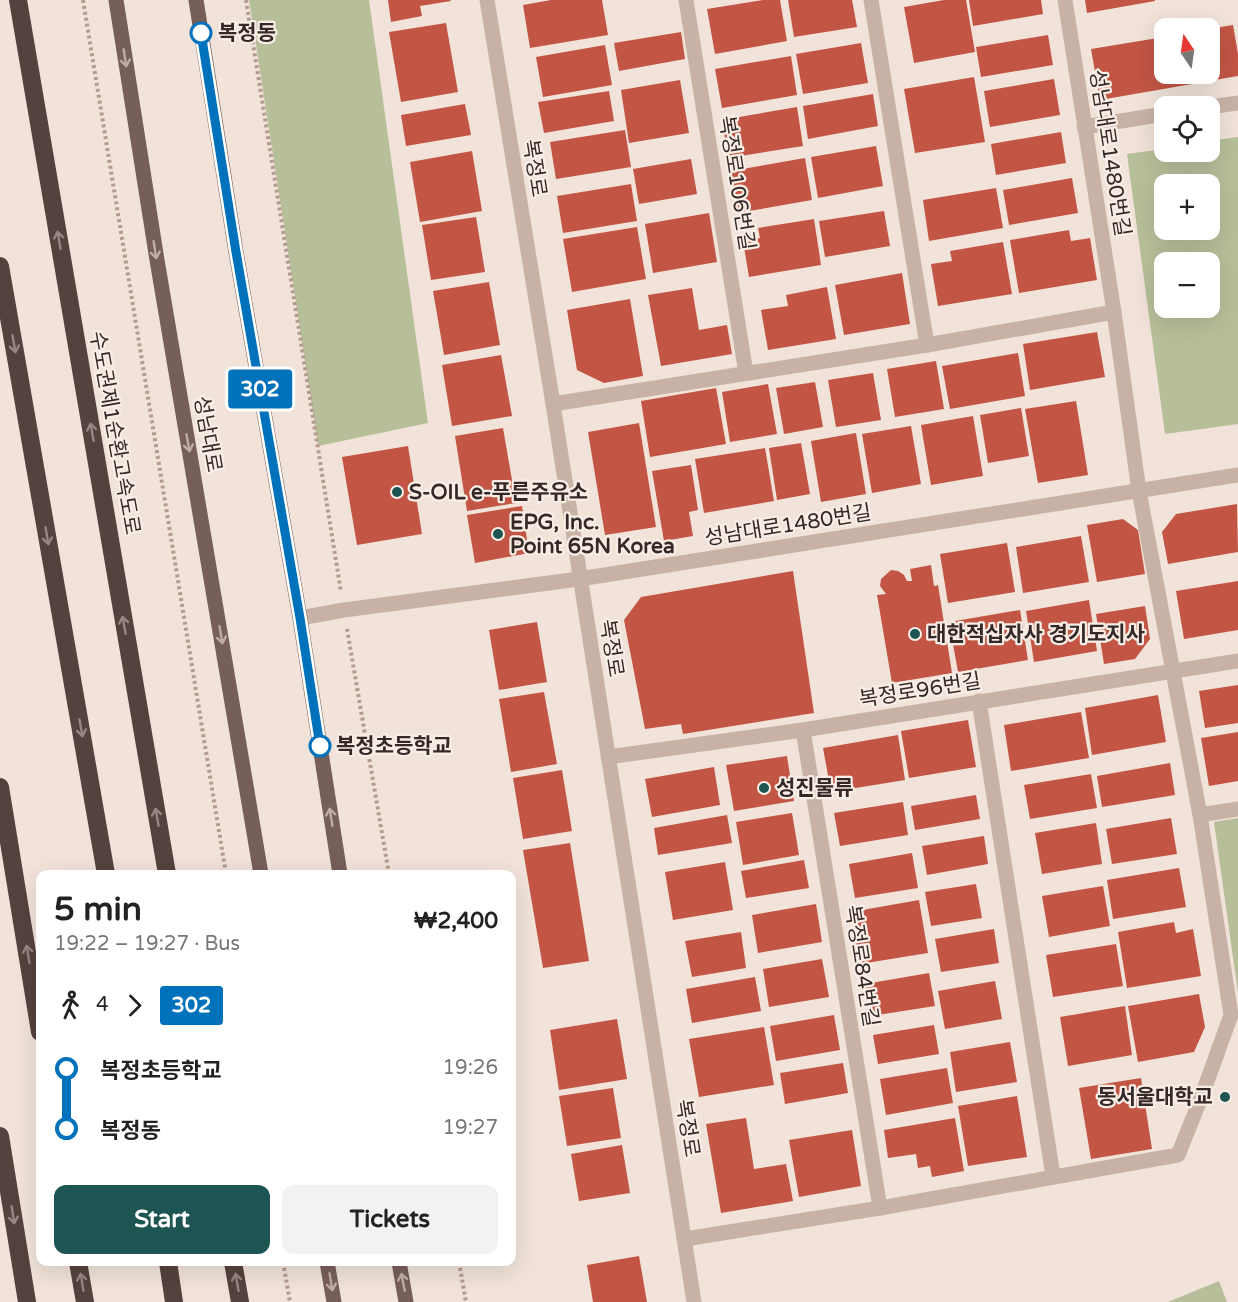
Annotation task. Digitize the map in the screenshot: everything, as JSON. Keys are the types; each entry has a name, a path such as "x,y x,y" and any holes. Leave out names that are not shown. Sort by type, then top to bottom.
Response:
{"highway":[{"name":"수도권제1순환고속도로","path":"18,0 165,870"},
{"path":"0,266 105,870"},
{"path":"0,787 36,1008"},
{"path":"0,1136 27,1302"},
{"path":"79,1266 85,1302"},
{"path":"169,1266 174,1302"},
{"path":"234,1266 240,1302"}],"main road":[{"name":"성남대로","path":"116,0 157,260 260,870"},
{"path":"196,0 236,252 300,618 339,870"},
{"path":"328,1266 334,1302"},
{"path":"400,1266 406,1302"}],"street":[{"name":"복정로","path":"487,0 694,1302"},
{"name":"복정로106번길","path":"686,0 746,373"},
{"path":"871,0 927,345"},
{"name":"성남대로1480번길","path":"1065,0 1114,312 1139,491"},
{"path":"1220,105 1238,103"},
{"path":"1084,127 1154,116"},
{"path":"553,404 927,345 1114,312"},
{"name":"성남대로1480번길","path":"300,618 344,610 579,579 1238,475"},
{"path":"685,1239 880,1208 1178,1155 1231,1016 1200,815 1139,491"},
{"name":"복정로96번길","path":"608,757 803,730 1238,661"},
{"path":"979,701 1053,1176"},
{"name":"복정로84번길","path":"803,730 880,1208"},
{"path":"1200,815 1238,809"}],"path":[{"path":"83,0 225,870"},
{"path":"246,0 388,870"},
{"path":"285,1266 290,1302"},
{"path":"460,1266 466,1302"}],"green space":[{"path":"249,0 369,0 428,423 318,446"},
{"path":"1238,137 1238,424 1165,434 1127,154 1154,150 1154,162 1220,162 1220,139"},
{"path":"1238,818 1238,993 1214,822"},
{"path":"1219,1281 1227,1302 1168,1302"}],"building":[{"path":"388,0 451,1 420,6 422,16 391,22"},
{"path":"551,0 602,0 608,35 530,48 523,5"},
{"path":"763,0 780,0 787,41 715,54 707,9"},
{"path":"788,0 852,0 857,27 794,37"},
{"path":"944,0 966,0 975,52 914,63 904,7"},
{"path":"969,0 1041,0 1043,14 973,26"},
{"path":"1085,0 1155,0 1155,1 1087,13"},
{"path":"446,23 458,92 401,102 389,32"},
{"path":"1233,25 1238,54 1238,76 1220,79 1220,27"},
{"path":"681,32 685,59 619,71 614,43"},
{"path":"1048,35 1053,65 981,77 976,47"},
{"path":"1154,39 1154,84 1192,84 1100,100 1091,49"},
{"path":"861,43 868,83 803,94 796,54"},
{"path":"605,45 612,85 543,97 536,57"},
{"path":"791,56 797,95 722,108 715,69"},
{"path":"974,77 985,142 915,153 904,89"},
{"path":"1054,79 1060,115 990,127 984,91"},
{"path":"680,80 689,133 629,143 621,90"},
{"path":"609,91 614,121 544,133 538,102"},
{"path":"873,94 878,126 808,139 803,106"},
{"path":"465,104 471,135 406,146 401,115"},
{"path":"797,107 803,146 728,158 722,120"},
{"path":"625,130 631,167 556,179 550,142"},
{"path":"1061,132 1066,163 996,175 991,144"},
{"path":"876,146 883,186 818,198 811,157"},
{"path":"472,151 482,211 420,222 410,162"},
{"path":"805,158 812,200 738,213 731,171"},
{"path":"691,159 697,194 639,204 633,169"},
{"path":"1072,178 1078,213 1009,225 1003,190"},
{"path":"631,184 637,221 563,233 557,196"},
{"path":"996,188 1003,228 929,241 923,200"},
{"path":"884,211 890,246 825,257 819,221"},
{"path":"709,213 717,262 653,273 645,224"},
{"path":"476,217 485,272 431,280 422,225"},
{"path":"814,219 821,265 749,277 743,241 760,238 758,228"},
{"path":"637,227 646,279 572,292 563,239"},
{"path":"1069,230 1071,241 1090,238 1097,280 1019,293 1010,240"},
{"path":"1003,242 1012,294 938,306 931,264 952,261 950,251"},
{"path":"902,273 910,324 844,335 835,285"},
{"path":"489,282 500,345 444,355 433,291"},
{"path":"827,287 836,339 768,350 761,310 788,306 786,295"},
{"path":"692,288 699,330 727,325 732,354 661,366 648,295"},
{"path":"630,299 643,376 604,383 577,370 567,310"},
{"path":"1097,332 1105,377 1030,390 1023,344"},
{"path":"1018,353 1025,396 950,409 942,366"},
{"path":"501,355 512,416 452,426 442,365"},
{"path":"936,361 944,409 895,417 887,369"},
{"path":"873,373 881,420 836,427 828,380"},
{"path":"815,382 823,427 784,434 776,388"},
{"path":"768,384 777,434 730,442 722,392"},
{"path":"716,388 726,444 650,457 641,401"},
{"path":"1076,401 1088,475 1038,483 1025,409"},
{"path":"1021,408 1029,456 988,463 980,415"},
{"path":"973,416 983,476 931,485 921,425"},
{"path":"639,423 656,527 605,535 588,432"},
{"path":"911,426 921,484 872,493 862,434"},
{"path":"503,428 516,503 467,511 455,436"},
{"path":"856,433 866,494 821,502 811,441"},
{"path":"801,443 810,494 777,500 769,448"},
{"path":"408,446 422,534 357,545 342,457"},
{"path":"765,448 774,501 704,513 695,459"},
{"path":"691,465 698,510 689,512 693,536 664,541 652,471"},
{"path":"1237,504 1238,552 1168,564 1162,532 1176,514"},
{"name":"EPG, Inc. Point 65N Korea","path":"522,506 529,553 475,563 467,515"},
{"path":"1123,519 1138,530 1145,574 1097,582 1087,525"},
{"path":"1081,536 1089,582 1023,593 1016,547"},
{"path":"1007,543 1015,592 948,603 940,554"},
{"name":"대한적십자사 경기도지사","path":"931,565 934,586 938,585 952,673 892,683 877,595 886,594 880,586 881,579 891,570 898,571 907,581 912,581 910,569"},
{"path":"793,571 814,713 683,734 681,724 645,729 624,620 641,597"},
{"path":"1238,581 1238,630 1184,639 1176,591"},
{"path":"1089,600 1097,651 1034,662 1026,611"},
{"path":"1145,606 1150,639 1135,659 1104,664 1096,614"},
{"path":"1020,610 1028,660 958,672 949,622"},
{"path":"537,622 547,682 499,690 489,630"},
{"path":"1238,685 1238,723 1205,728 1199,691"},
{"path":"544,692 557,764 511,772 499,699"},
{"path":"1158,695 1166,742 1092,755 1085,708"},
{"path":"1081,712 1089,758 1011,771 1004,725"},
{"path":"968,720 976,767 909,778 901,731"},
{"path":"1238,732 1238,781 1209,786 1201,738"},
{"path":"898,735 905,780 831,792 823,748"},
{"path":"787,756 794,801 734,811 726,765"},
{"path":"1170,763 1175,795 1102,807 1097,776"},
{"path":"714,767 720,805 652,817 645,779"},
{"path":"562,770 572,831 523,839 513,778"},
{"path":"1091,774 1097,808 1030,819 1024,785"},
{"path":"976,795 980,819 915,830 911,806"},
{"path":"903,802 908,835 840,846 834,813"},
{"path":"792,813 799,855 743,865 736,822"},
{"path":"727,815 732,843 658,855 654,828"},
{"path":"1171,818 1177,854 1112,864 1106,829"},
{"path":"1096,823 1102,864 1042,874 1035,833"},
{"path":"984,836 988,864 927,875 922,846"},
{"path":"570,843 589,961 543,968 523,850"},
{"path":"912,853 918,888 855,898 849,864"},
{"path":"804,860 809,888 746,898 741,871"},
{"path":"725,862 733,910 673,920 665,872"},
{"path":"1179,868 1186,907 1113,919 1107,880"},
{"path":"976,884 982,918 931,926 925,892"},
{"path":"1103,886 1110,926 1049,937 1042,896"},
{"path":"919,900 928,953 860,964 851,912"},
{"path":"816,904 822,942 758,953 752,915"},
{"path":"1174,922 1176,933 1193,929 1201,976 1127,988 1118,932"},
{"path":"994,929 999,963 941,972 935,939"},
{"path":"741,932 746,968 692,977 685,941"},
{"path":"1116,944 1123,986 1053,997 1046,955"},
{"path":"822,959 829,997 769,1007 763,969"},
{"path":"929,973 935,1006 871,1016 865,984"},
{"path":"755,977 761,1011 692,1023 686,989"},
{"path":"995,981 1002,1019 945,1029 938,991"},
{"path":"1199,994 1205,1027 1194,1052 1138,1062 1128,1006"},
{"path":"1125,1006 1132,1055 1068,1066 1060,1017"},
{"path":"834,1015 840,1050 776,1061 770,1026"},
{"path":"617,1019 627,1079 559,1090 550,1030"},
{"path":"934,1025 939,1054 878,1064 873,1035"},
{"path":"764,1027 774,1085 699,1097 689,1039"},
{"path":"1010,1042 1017,1082 956,1092 950,1052"},
{"path":"843,1063 848,1093 785,1104 780,1073"},
{"path":"947,1068 953,1103 886,1115 880,1079"},
{"path":"1141,1078 1152,1149 1091,1159 1079,1088"},
{"path":"613,1088 621,1138 567,1146 559,1096"},
{"path":"1017,1096 1027,1157 968,1166 958,1106"},
{"path":"746,1118 754,1169 786,1164 793,1201 721,1213 706,1124"},
{"path":"955,1118 964,1171 932,1177 930,1166 918,1168 916,1154 888,1158 884,1130"},
{"path":"852,1130 861,1186 799,1197 789,1140"},
{"path":"622,1145 630,1193 579,1201 571,1154"},
{"path":"639,1256 647,1302 593,1302 587,1265"}],"bus line":[{"name":"302","path":"201,33 320,746"}],"place":[{"name":"복정동","path":"201,33"},
{"name":"S-OIL e-푸른주유소","path":"397,492"},
{"name":"EPG, Inc. Point 65N Korea","path":"498,534"},
{"name":"대한적십자사 경기도지사","path":"915,634"},
{"name":"복정초등학교","path":"320,746"},
{"name":"성진물류","path":"764,788"},
{"name":"동서울대학교","path":"1225,1097"}]}
